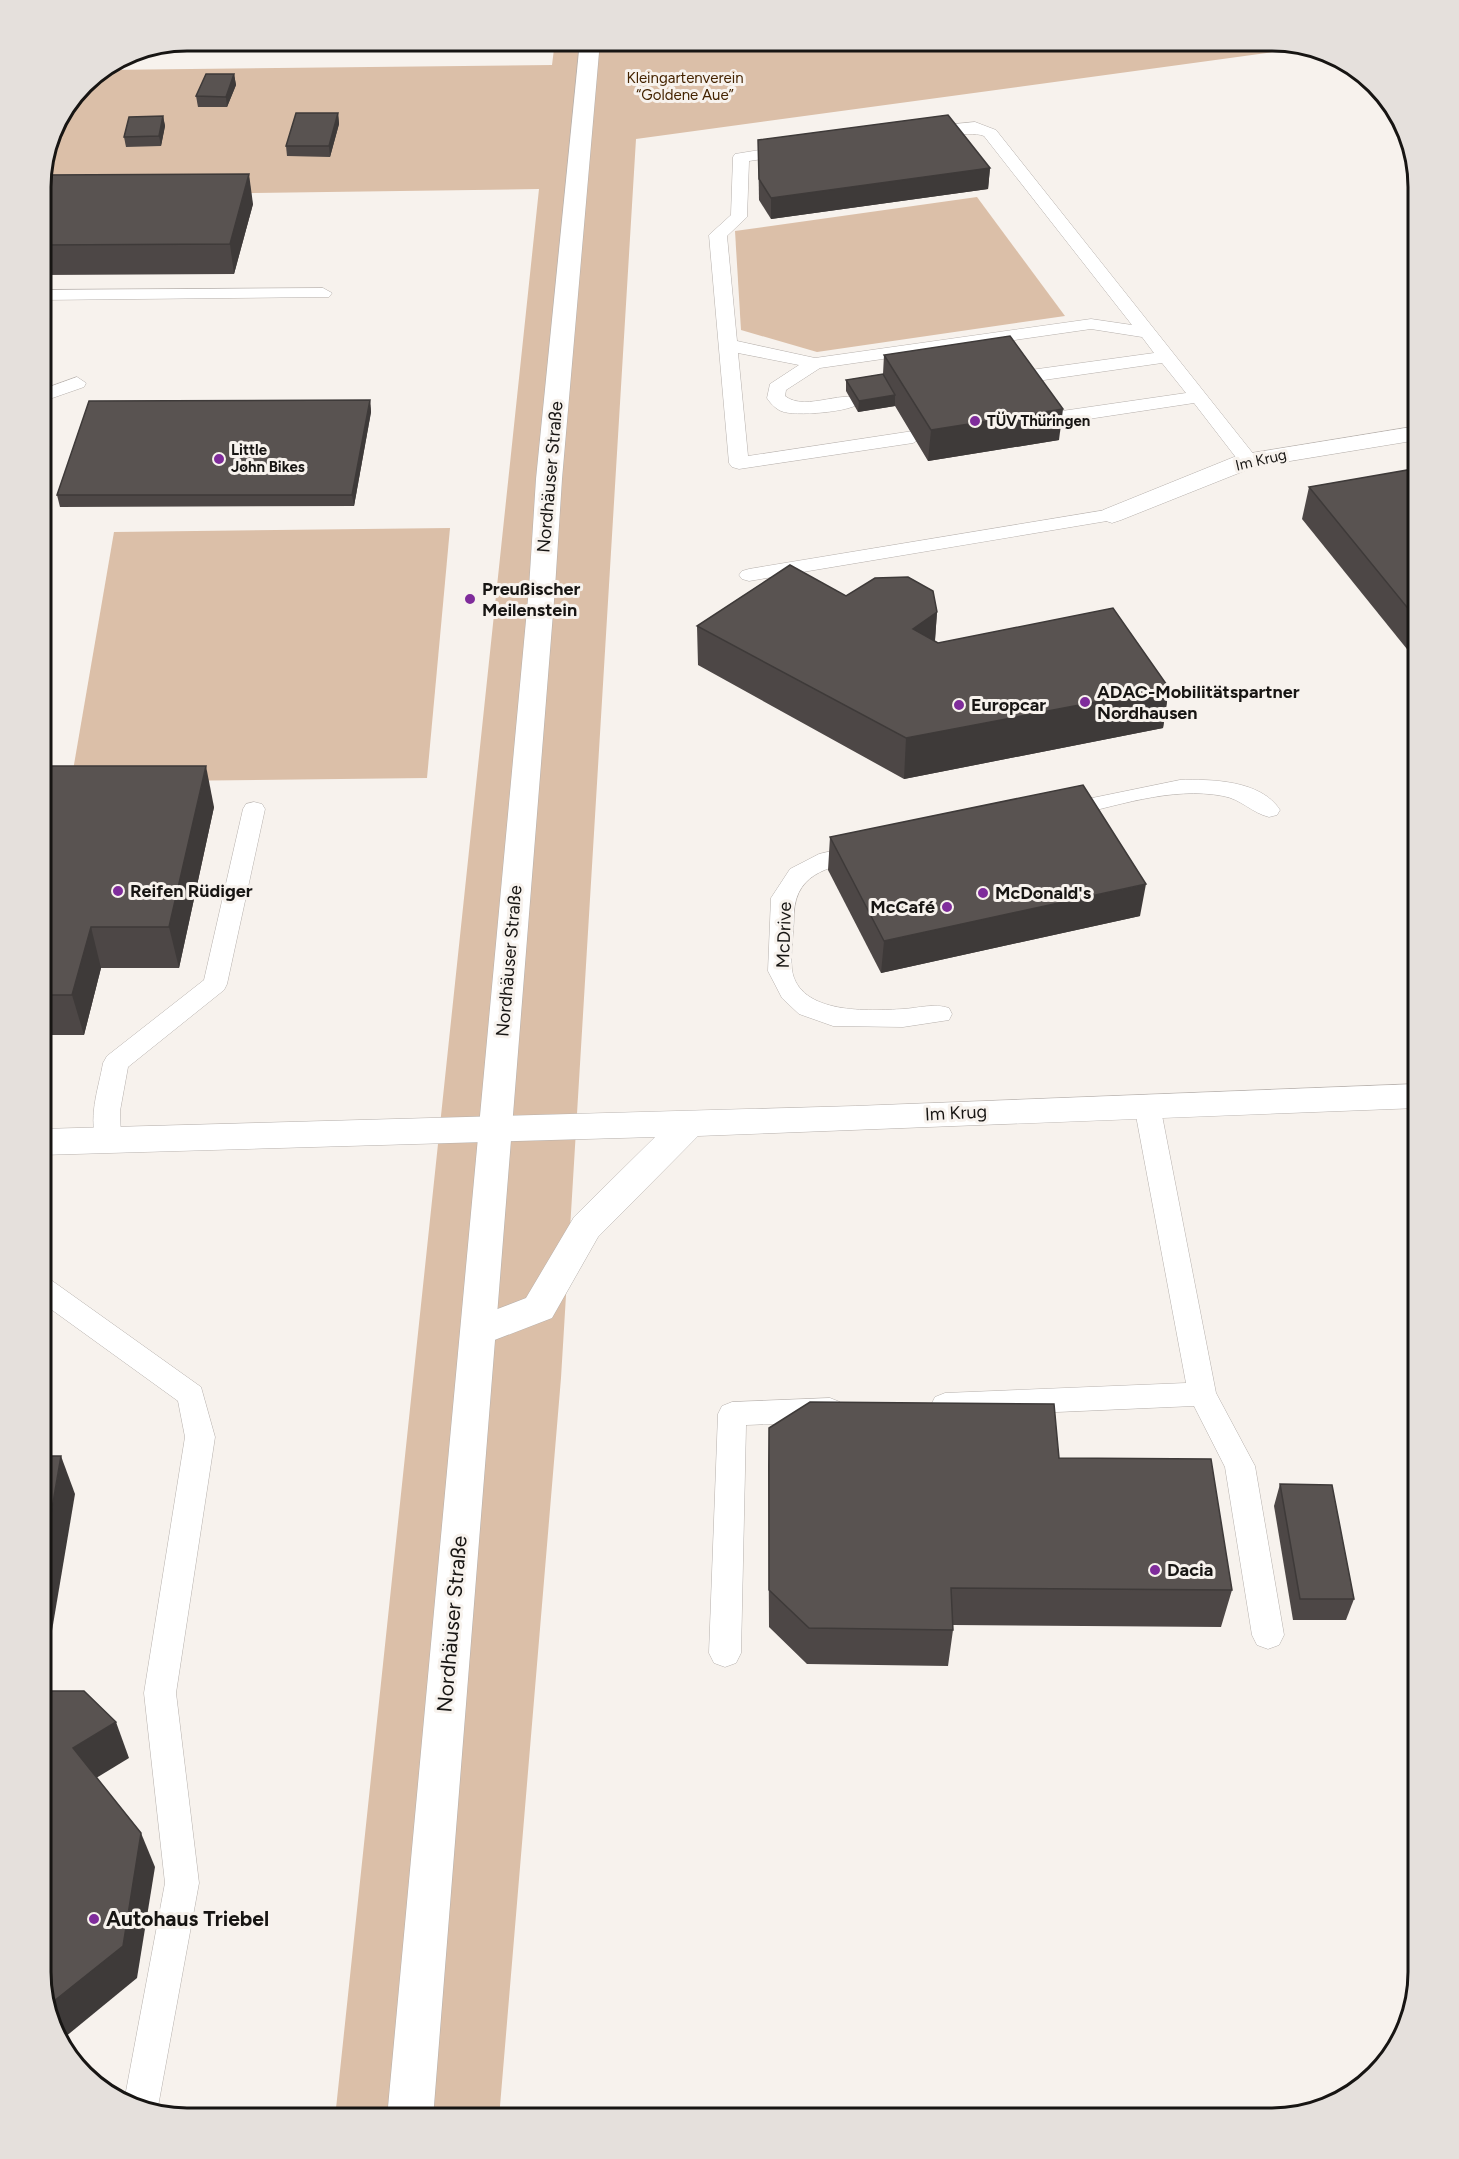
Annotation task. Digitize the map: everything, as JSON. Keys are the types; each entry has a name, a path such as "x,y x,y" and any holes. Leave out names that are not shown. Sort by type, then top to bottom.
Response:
{"main road":[{"name":"Nordhäuser Straße","path":"411,2108 542,588 549,479 589,51"},
{"name":"Im Krug","path":"1112,515 1248,460 1408,435"},
{"name":"Im Krug","path":"494,1129 688,1124 1408,1096"},
{"path":"479,1330 539,1308 586,1227 688,1124"},
{"path":"51,1141 410,1128 494,1129"}],"lane":[{"path":"902,135 960,127 975,128 990,133 1248,460"},
{"path":"810,148 741,157 739,217 718,235 739,464 913,437"},
{"path":"51,295 323,293"},
{"path":"728,345 815,363 1091,324 1148,333"},
{"path":"1016,378 1166,357"},
{"path":"815,363 777,388 776,398 787,407 804,409 852,402"},
{"path":"51,392 77,383"},
{"path":"1062,417 1198,397"},
{"path":"749,575 1112,515"},
{"path":"1038,816 1155,792 1189,788 1220,788 1245,795 1269,810"},
{"path":"108,1138 107,1112 116,1063 215,984 254,809"},
{"name":"McDrive","path":"885,847 827,859 798,875 783,898 780,971 791,992 808,1008 833,1017 903,1018 940,1014"},
{"path":"1147,1105 1202,1394 1240,1466 1268,1635"},
{"path":"51,1295 190,1395 201,1437 160,1693 182,1883 142,2100"},
{"path":"920,1406 1202,1394"},
{"path":"725,1653 732,1414 861,1409"}],"green space":[{"name":"Kleingartenverein “Goldene Aue”","path":"554,51 1281,51 636,139 561,1378 500,2108 336,2108 539,189 51,196 51,178 61,135 69,119 85,97 118,70 552,65"},
{"path":"977,197 1065,316 817,352 741,330 735,231"},
{"path":"450,528 427,778 71,782 114,532"}],"building":[{"path":"206,74 234,74 226,97 196,96"},
{"path":"296,113 338,113 329,146 286,146"},
{"path":"948,115 990,168 771,198 759,179 758,140"},
{"path":"163,116 159,136 124,137 129,117"},
{"path":"249,174 230,244 51,245 51,175"},
{"path":"1010,336 1063,409 931,430 884,355"},
{"path":"883,374 895,395 859,401 846,380"},
{"name":"Little John Bikes","path":"370,400 352,495 57,495 89,401"},
{"path":"1408,470 1408,608 1309,487"},
{"path":"790,565 846,596 875,578 908,577 933,591 937,612 913,629 938,643 1113,608 1169,688 906,738 697,626"},
{"name":"Reifen Rüdiger","path":"51,766 206,766 169,927 91,927 72,995 51,995"},
{"name":"McDonald's","path":"1083,785 1146,884 884,941 830,837"},
{"path":"810,1402 1054,1404 1059,1458 1211,1459 1232,1590 951,1588 953,1630 809,1628 769,1590 769,1428"},
{"path":"51,1456 61,1456 51,1514"},
{"path":"1280,1484 1332,1485 1354,1599 1300,1599"},
{"name":"Autohaus Triebel","path":"51,1691 84,1691 116,1722 73,1748 141,1833 123,1946 54,2001 51,1972"}],"place":[{"name":"TÜV Thüringen","path":"975,421"},
{"name":"Little John Bikes","path":"219,459"},
{"name":"Preußischer Meilenstein","path":"470,599"},
{"name":"ADAC-Mobilitätspartner Nordhausen","path":"1085,702"},
{"name":"Europcar","path":"959,705"},
{"name":"Reifen Rüdiger","path":"118,891"},
{"name":"McDonald's","path":"983,893"},
{"name":"McCafé","path":"947,907"},
{"name":"Dacia","path":"1155,1570"},
{"name":"Autohaus Triebel","path":"94,1919"}]}
